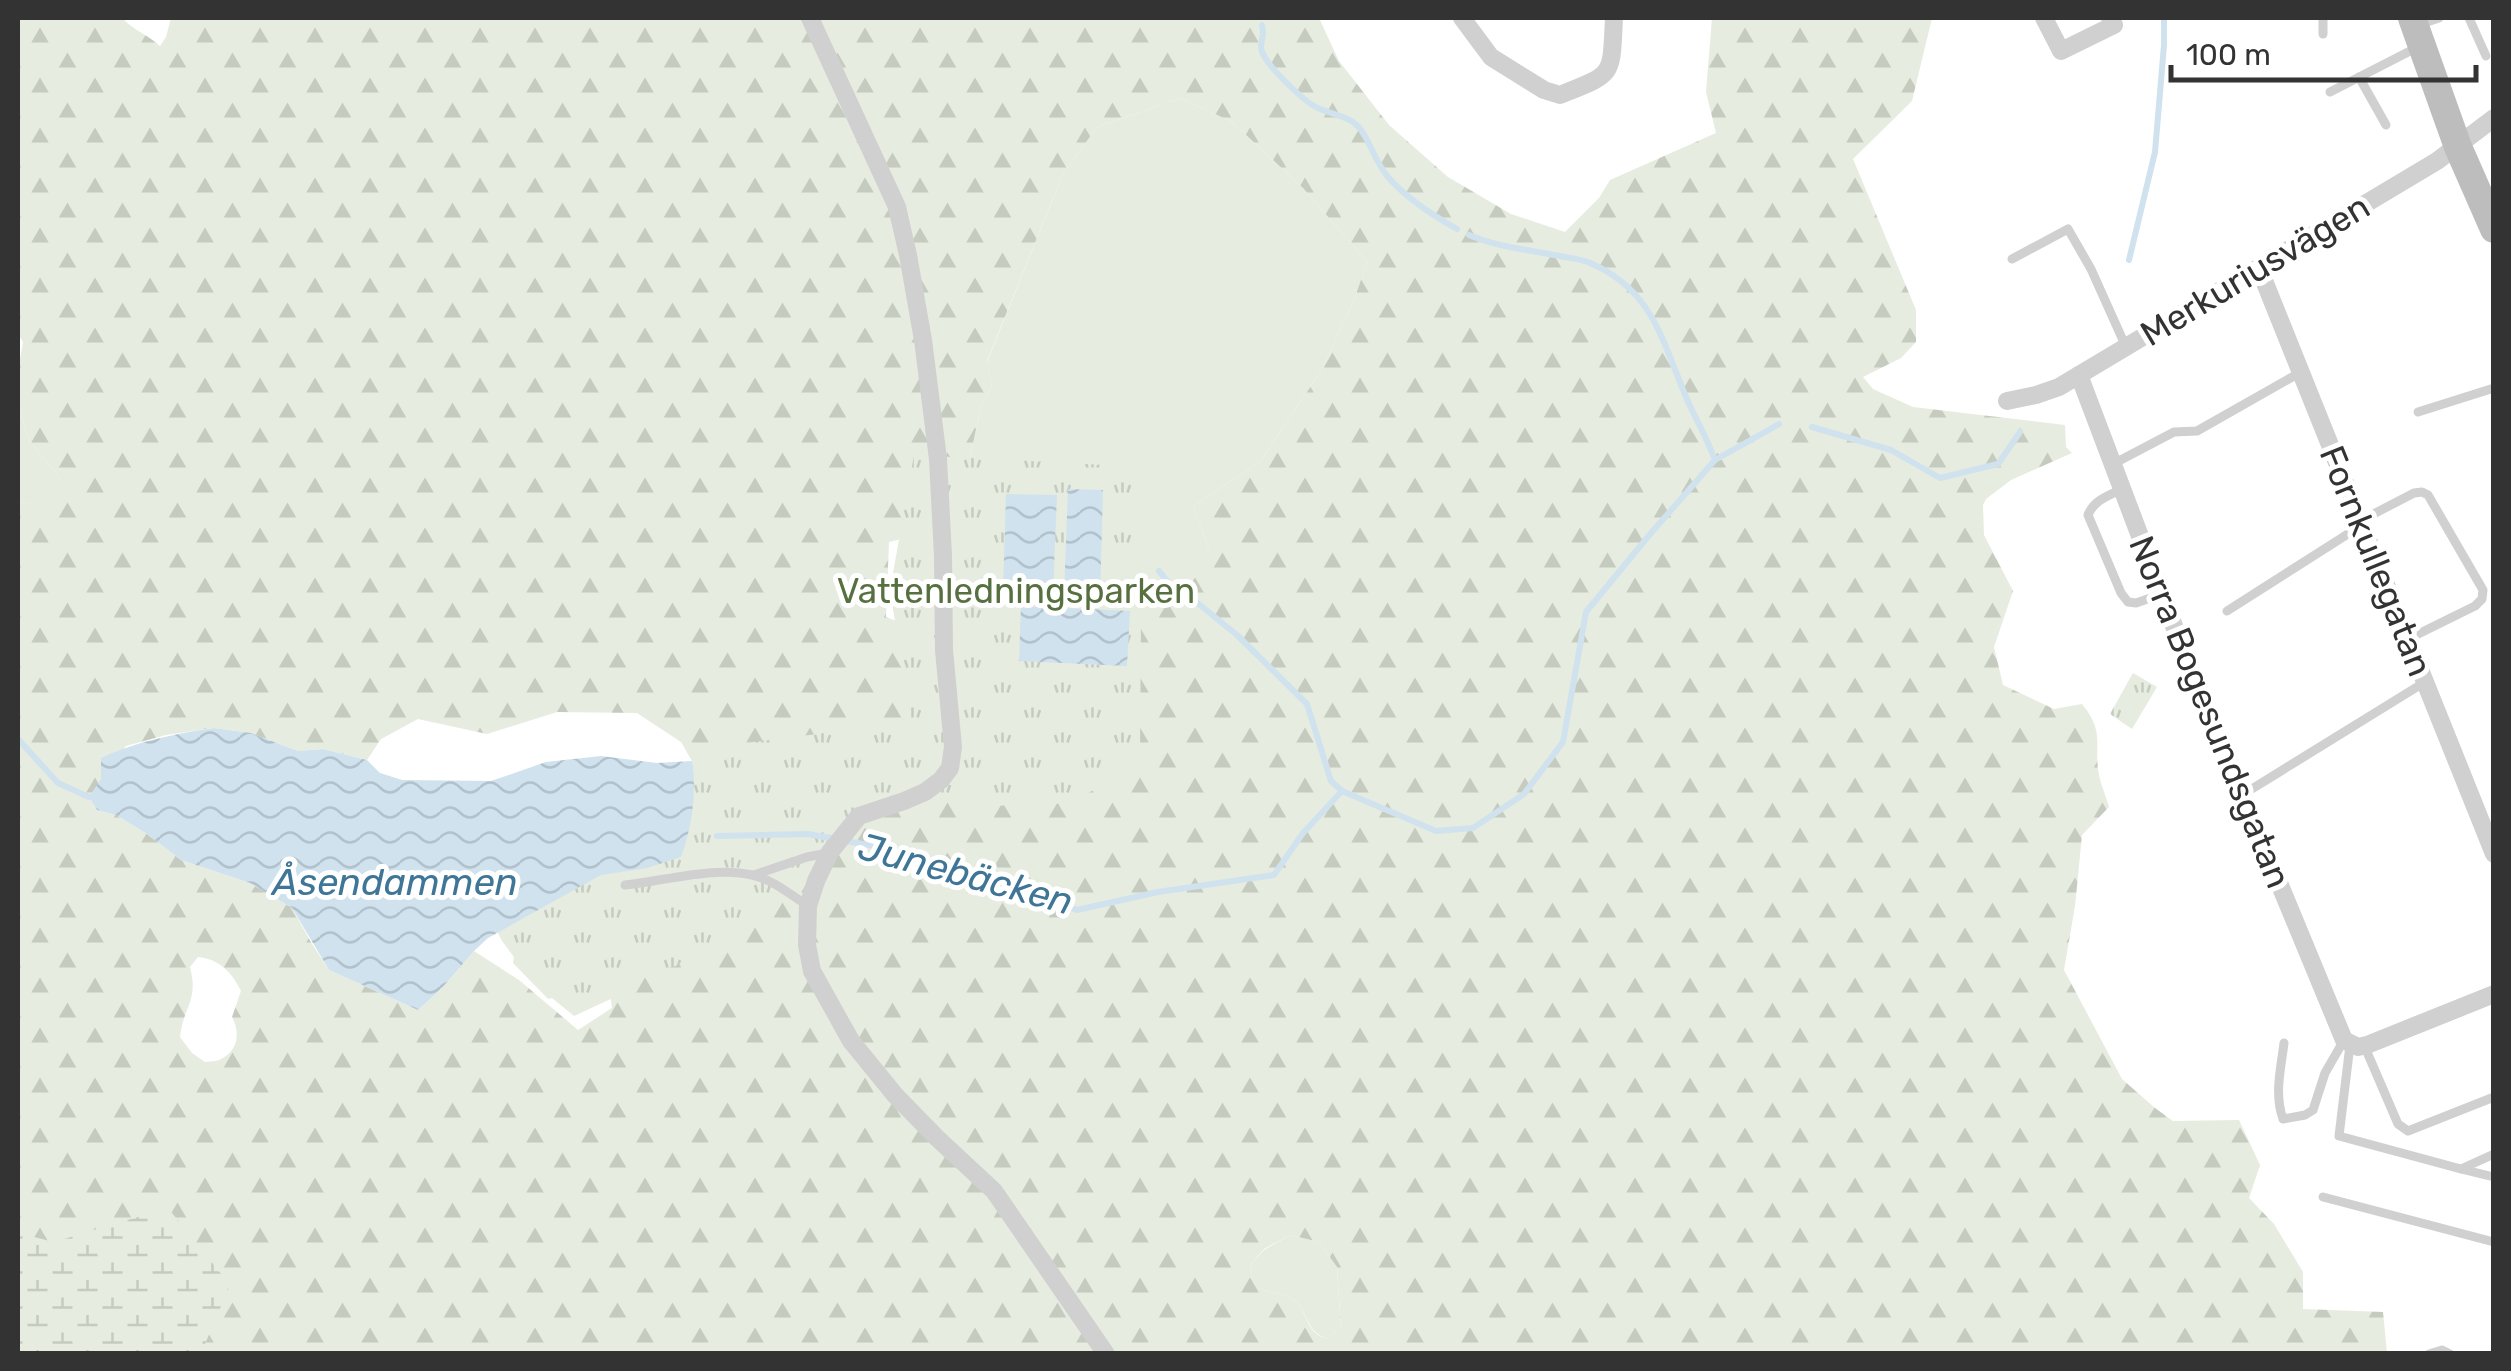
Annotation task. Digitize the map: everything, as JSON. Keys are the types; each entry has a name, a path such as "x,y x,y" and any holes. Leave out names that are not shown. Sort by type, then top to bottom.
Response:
{"street":[{"path":"810,18 897,207 908,255 938,459 944,650 953,746 950,768 941,780 926,792 859,816 830,852 808,906 807,945 812,971 852,1041 895,1095 994,1191 1106,1354"},
{"path":"1462,18 1490,58 1544,90 1560,95 1602,78 1612,62 1614,18"},
{"path":"2044,18 2060,51 2114,25 2110,18"},
{"path":"2422,26 2458,147 2494,229"},
{"name":"Merkuriusvägen","path":"2007,401 2059,387 2458,147 2494,118"},
{"name":"Fornkullegatan","path":"2259,268 2494,854"},
{"name":"Norra Bogesundsgatan","path":"2079,375 2242,795 2353,1043"},
{"path":"2353,1043 2494,994"}],"lane":[{"path":"2323,18 2323,34"},
{"path":"2469,18 2486,56"},
{"path":"2330,92 2359,78 2422,26"},
{"path":"2359,78 2386,125"},
{"path":"2012,260 2068,228 2091,268 2126,347"},
{"path":"2113,464 2174,432 2198,430 2301,372"},
{"path":"2418,412 2494,388"},
{"path":"2122,490 2100,500 2088,515 2120,592 2128,602 2162,594"},
{"path":"2227,611 2361,523 2422,492 2428,495 2482,590 2482,598 2476,606 2408,640"},
{"path":"2242,795 2424,682"},
{"path":"625,885 696,874 754,875 830,852"},
{"path":"754,875 808,906"},
{"path":"2284,1043 2278,1091 2283,1119 2305,1116 2313,1110 2336,1051 2353,1043"},
{"path":"2353,1043 2398,1124 2408,1131 2494,1096"},
{"path":"2353,1043 2339,1136 2494,1176"},
{"path":"2461,1169 2494,1154"},
{"path":"2323,1198 2494,1242"},
{"path":"2429,1354 2442,1350 2450,1354"}],"green space":[{"path":"18,18 124,18 160,46 171,18 1319,18 1339,61 1389,125 1448,177 1511,214 1565,232 1599,198 1610,180 1716,133 1706,92 1712,18 1932,18 1912,101 1853,159 1916,310 1916,342 1901,358 1863,377 1873,389 1913,407 2065,425 2066,447 2072,453 2011,480 1983,505 1984,535 2013,591 1994,647 2003,685 2054,709 2082,704 2096,731 2099,775 2109,807 2082,835 2064,970 2122,1079 2155,1108 2173,1121 2239,1120 2260,1165 2249,1198 2274,1224 2303,1272 2303,1309 2383,1312 2387,1353 18,1353 18,502 62,507 60,478 29,441 18,404 23,342 18,334","holes":["1181,98 1232,122 1303,188 1367,262 1321,371 1260,462 1193,506 1209,550 1142,586 1134,700 968,467 981,406 992,387 987,361 1063,174 1097,127","918,535 925,632 886,617 889,542","557,712 637,713 681,742 692,761 694,774 608,976 612,1008 578,1030 519,980 474,951 418,1010 329,970 292,908 250,883 181,860 116,815 97,810 89,797 126,746 166,735 214,728 251,733 298,751 323,749 367,760 381,739 418,719 487,734","198,957 206,958 224,968 241,991 232,1017 237,1034 234,1046 217,1061 205,1062 180,1037 192,996 190,967","1290,1235 1319,1242 1337,1267 1341,1327 1327,1339 1320,1336 1296,1302 1258,1287 1251,1264 1264,1249"]},
{"path":"1181,98 1232,122 1303,188 1367,262 1321,371 1260,462 1193,506 1209,550 1135,700 968,467 981,406 992,387 987,362 1063,174 1097,127"},
{"path":"18,404 29,441 60,478 63,508 18,502"},
{"name":"Vattenledningsparken","path":"914,455 1142,467 1140,763 1071,803 993,806 927,794 876,815 798,887 676,966 615,982 615,997 574,1016 552,998 548,999 513,963 514,957 485,907 716,747 911,722 890,590"},
{"path":"2133,673 2157,687 2132,729 2110,714"},
{"path":"168,1208 230,1285 205,1344 195,1353 18,1353 18,1233 54,1242"},
{"path":"1290,1235 1319,1242 1337,1267 1341,1327 1327,1339 1312,1328 1296,1302 1262,1289 1253,1279 1251,1264 1264,1250"}],"water":[{"path":"1068,489 1103,490 1100,597 1064,595"},
{"path":"1006,494 1057,495 1053,592 1003,590"},
{"path":"1021,606 1130,611 1127,666 1019,661"},
{"name":"Åsendammen","path":"214,728 251,733 298,751 323,749 367,760 380,773 402,780 491,781 546,762 601,756 657,763 692,761 691,822 681,857 647,868 601,875 488,938 418,1010 329,970 292,908 250,883 181,860 116,815 97,810 89,797 101,779 101,758 156,739"}],"waterway":[{"name":"Junebäcken","path":"2129,260 2155,152 2164,18"},
{"path":"1262,25 1261,48 1286,82 1314,106 1357,125 1395,185 1457,229"},
{"path":"1469,235 1586,262 1628,287 1652,318 1715,460"},
{"name":"Junebäcken","path":"717,836 808,834 912,853 1077,910 1158,892 1274,875 1303,833 1342,791 1436,831 1473,828 1524,794 1563,742 1586,612 1715,460 1779,424"},
{"name":"Junebäcken","path":"1812,427 1891,450 1940,478 1998,464 2020,432"},
{"path":"1159,571 1172,587 1237,635 1307,704 1331,781 1342,791"},
{"path":"18,739 58,783 89,797"}]}
